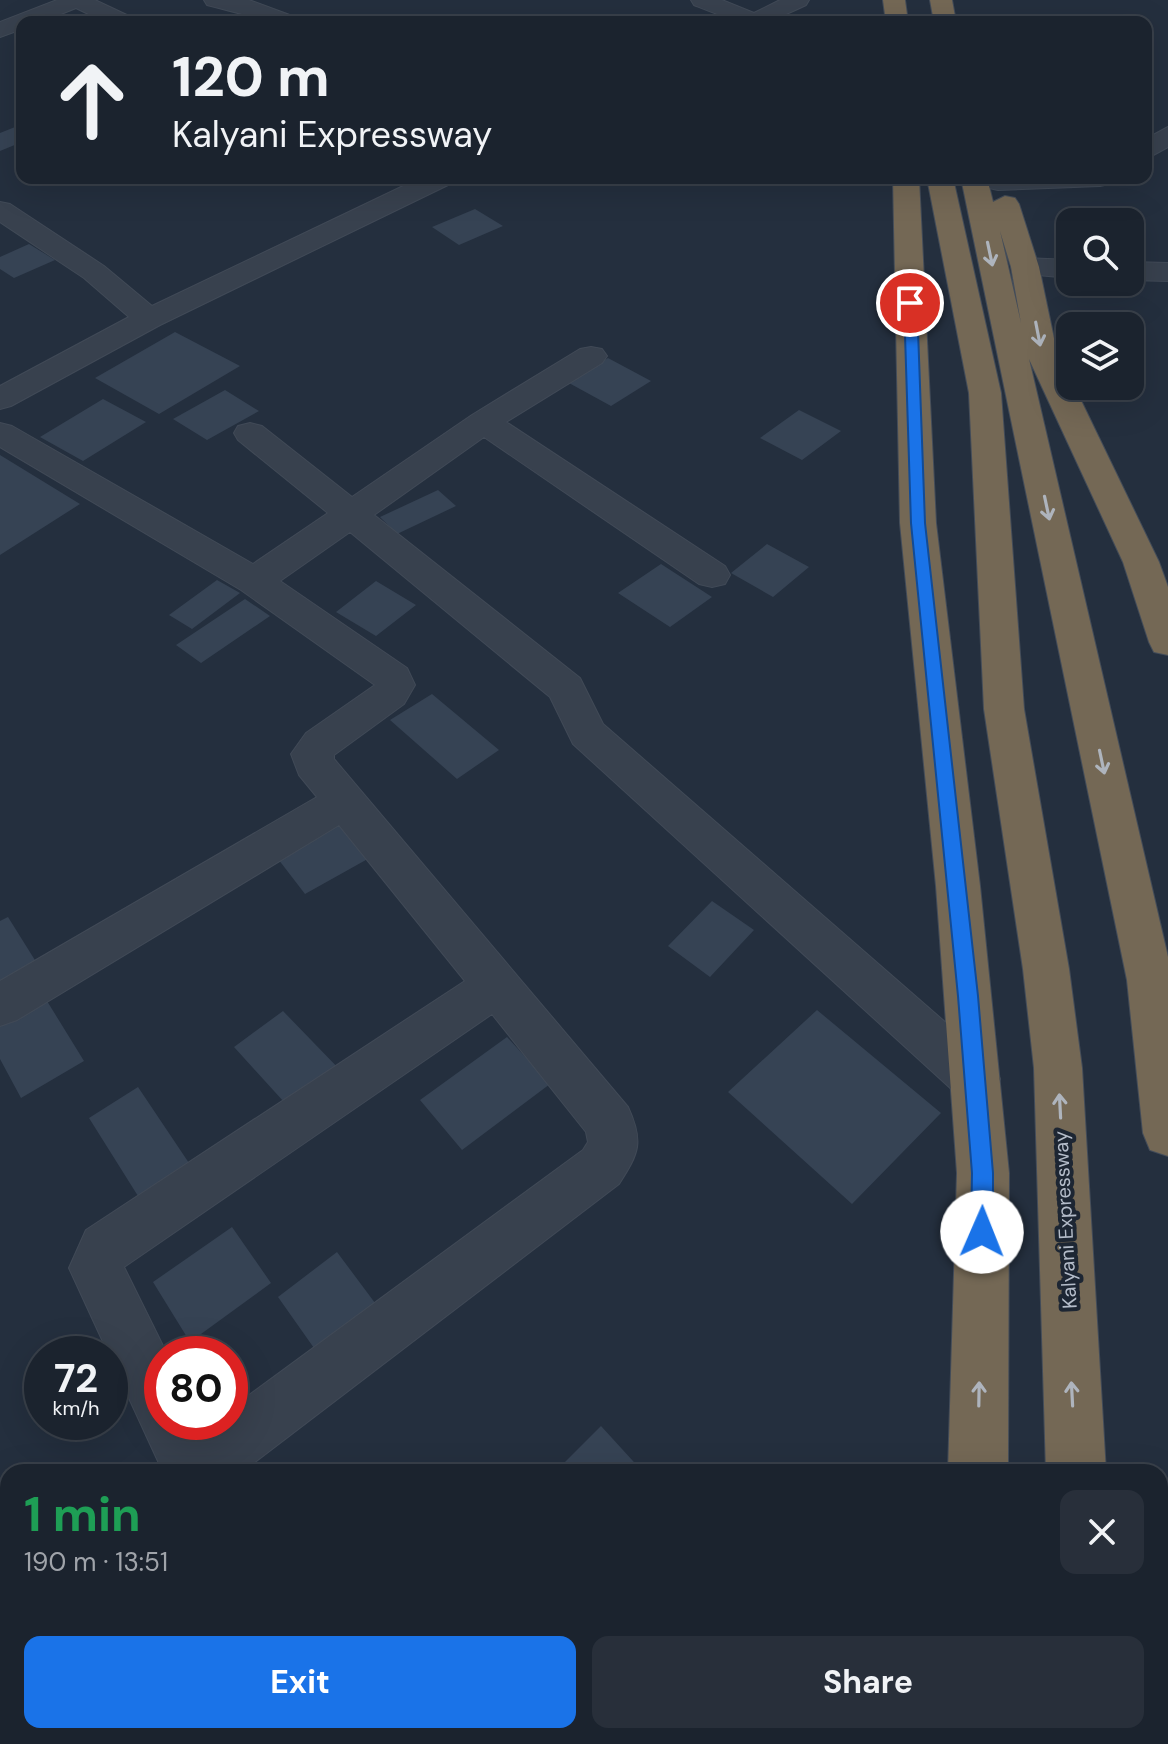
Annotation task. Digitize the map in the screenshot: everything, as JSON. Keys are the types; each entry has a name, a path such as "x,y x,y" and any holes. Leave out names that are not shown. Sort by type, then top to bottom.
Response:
{"highway":[{"path":"906,184 918,523 958,886 983,1173 978,1464"},
{"name":"Kalyani Expressway","path":"941,184 985,393 1004,709 1046,969 1058,1068 1076,1464"},
{"path":"991,184 1150,980 1168,1133"},
{"path":"992,184 1025,267 1042,353 1141,562 1168,642"}],"street":[{"path":"215,0 242,5 271,16"},
{"path":"702,0 742,16"},
{"path":"764,16 798,0"},
{"path":"35,16 72,1 108,16"},
{"path":"0,399 149,319 429,184"},
{"path":"0,210 94,272 149,319"},
{"path":"0,249 34,233"},
{"path":"1025,267 1056,268"},
{"path":"1144,271 1168,272"},
{"path":"254,581 484,422 591,356"},
{"path":"484,422 712,575"},
{"path":"0,433 254,581 393,678 395,685 390,694 312,754 314,764 610,1123 614,1147 601,1167 205,1464"},
{"path":"250,433 566,688 587,733 975,1079"},
{"path":"0,1005 344,801"},
{"path":"144,1368 96,1268 105,1249 496,986"},
{"path":"179,1440 190,1464"}],"building":[{"path":"16,128 16,144 0,151 0,133"},
{"path":"475,209 503,226 459,245 432,227"},
{"path":"29,244 55,260 14,278 0,269 0,257"},
{"path":"175,332 240,366 159,414 95,378"},
{"path":"608,358 651,381 611,406 569,383"},
{"path":"225,390 259,411 207,440 173,419"},
{"path":"103,399 146,422 83,461 40,437"},
{"path":"799,410 841,431 802,460 760,438"},
{"path":"0,455 80,504 0,555"},
{"path":"438,490 456,506 397,534 380,517"},
{"path":"767,544 809,567 773,597 731,573"},
{"path":"661,564 712,597 670,627 618,593"},
{"path":"217,580 240,593 192,629 169,615"},
{"path":"376,581 416,605 376,636 336,612"},
{"path":"245,599 270,616 201,663 176,645"},
{"path":"432,694 499,750 457,779 390,720"},
{"path":"343,819 373,856 305,894 275,855"},
{"path":"712,901 754,930 710,977 668,946"},
{"path":"8,917 38,965 0,985 0,921"},
{"path":"47,1001 84,1061 21,1098 0,1059 0,1027"},
{"path":"817,1010 941,1113 852,1204 728,1092"},
{"path":"283,1011 343,1073 294,1113 234,1047"},
{"path":"507,1037 550,1084 462,1150 420,1100"},
{"path":"138,1087 193,1169 143,1204 89,1118"},
{"path":"232,1227 271,1283 198,1336 186,1336 153,1282"},
{"path":"337,1252 381,1311 321,1358 278,1297"},
{"path":"601,1426 636,1464 563,1464"}],"route":[{"path":"910,303 918,523 968,996 983,1173 982,1232"}]}
